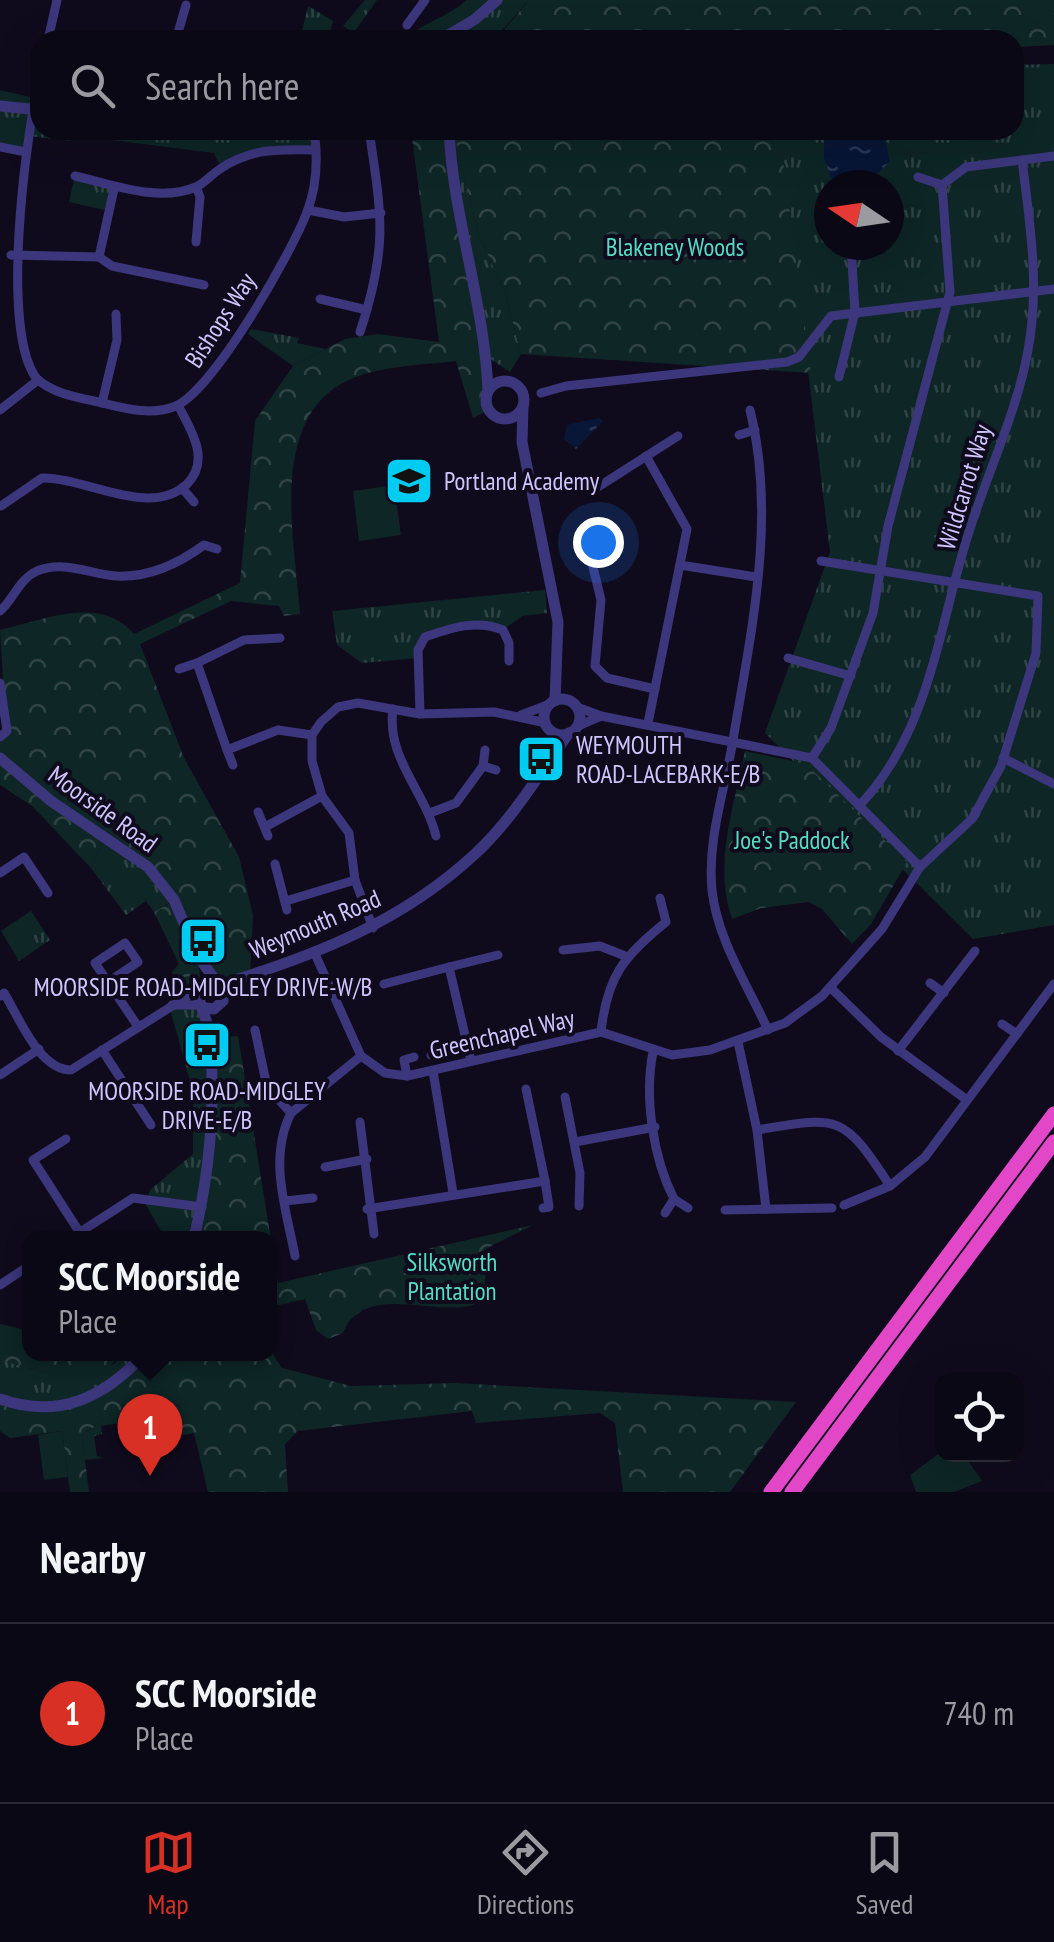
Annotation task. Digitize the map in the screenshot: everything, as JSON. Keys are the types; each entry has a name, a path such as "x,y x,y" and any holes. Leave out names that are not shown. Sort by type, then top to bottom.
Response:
{"highway":[{"path":"771,1492 1054,1114"},
{"path":"792,1492 1054,1142"}],"street":[{"path":"50,30 57,0"},
{"path":"406,24 425,0"},
{"path":"457,30 498,0"},
{"path":"179,30 186,4"},
{"path":"470,30 474,20"},
{"path":"0,106 30,109"},
{"path":"1,506 42,478 154,500 182,488 194,476 199,459 197,440 178,405 144,412 68,396 38,380 20,355 11,296 11,254 30,137"},
{"name":"Bishops Way","path":"178,405 196,394 230,346 308,210 315,140"},
{"path":"360,332 378,278 382,213 371,140"},
{"path":"450,140 459,230 486,356 489,409 522,442"},
{"path":"0,147 26,152"},
{"path":"75,176 114,189 196,187 244,155 263,149 316,150"},
{"path":"942,185 966,167 1054,156"},
{"name":"Wildcarrot Way","path":"860,806 897,759 935,666 966,538 1028,352 1036,269 1022,160"},
{"path":"918,177 942,185"},
{"path":"812,758 831,728 851,676 882,572 888,526 950,292 942,185"},
{"path":"196,187 200,197 196,242"},
{"path":"99,257 114,189"},
{"path":"308,210 344,218 382,213"},
{"path":"184,224 197,226"},
{"path":"11,254 99,257 112,266 180,274 204,285"},
{"path":"839,377 855,312 852,260"},
{"path":"541,393 566,386 787,362 799,357 831,316 1054,289"},
{"path":"320,299 367,310"},
{"path":"102,403 117,340 116,314"},
{"path":"117,340 131,343"},
{"path":"486,356 520,389 522,442 558,622 557,670 548,726 549,761"},
{"path":"0,410 38,380"},
{"path":"488,392 496,383 508,381"},
{"path":"501,418 516,415 523,406"},
{"path":"750,410 765,516 733,740 710,852 712,893 721,928 768,1030"},
{"path":"740,434 755,430"},
{"path":"598,487 678,436"},
{"path":"646,456 686,522 648,723"},
{"path":"182,488 194,502"},
{"path":"4,489 12,499"},
{"path":"584,530 601,600 592,655 596,670 607,678 655,689"},
{"path":"204,532 204,545"},
{"path":"0,611 18,586 38,571 69,566 117,576 155,573 204,545 217,548"},
{"path":"821,561 956,585"},
{"path":"680,565 756,577"},
{"name":"Greenchapel Way","path":"361,1056 386,1073 407,1076 600,1032 672,1055 738,1042 768,1030 831,988 882,929 920,867 972,818 1003,758 1036,653 1038,596 956,585"},
{"path":"601,600 614,602"},
{"path":"503,630 513,622"},
{"path":"263,638 264,624"},
{"path":"420,714 418,650 425,637 471,625 488,624 503,630"},
{"path":"503,630 509,661"},
{"path":"179,669 228,646 280,638"},
{"path":"788,658 851,676"},
{"path":"196,662 233,766"},
{"path":"557,670 574,704 574,730"},
{"path":"0,684 6,731 0,738"},
{"path":"519,716 553,702 574,704 601,716 812,758 920,867"},
{"path":"372,928 355,880 349,833 322,796 312,760 312,735 338,708 358,703 420,714 519,716 574,730 601,716"},
{"path":"393,709 390,728 402,768 430,812 436,836"},
{"path":"227,750 278,730 291,728 312,735"},
{"name":"Weymouth Road","path":"222,1004 250,976 315,954 372,928 426,895 477,852 574,730"},
{"path":"430,812 456,803 484,766 486,750"},
{"path":"1003,758 1054,784"},
{"name":"Moorside Road","path":"2,764 148,867 174,900 198,956 218,984 222,1004"},
{"path":"484,766 496,770"},
{"path":"258,812 266,832 322,796"},
{"path":"0,872 24,857 48,893"},
{"path":"275,864 286,906 355,880"},
{"path":"660,898 666,922 675,933"},
{"path":"600,1032 604,1004 624,956 666,922"},
{"path":"583,931 584,946"},
{"path":"108,982 138,962 125,942 95,963 137,1026"},
{"path":"562,950 600,946 624,956"},
{"path":"898,1050 975,951"},
{"path":"295,1256 278,1158 280,1135 290,1113 361,1056 315,954"},
{"path":"384,984 498,955"},
{"name":"Moorside Road","path":"198,956 210,1038"},
{"path":"449,967 471,1061"},
{"path":"0,996 4,993 39,1049 61,1070 71,1070 200,988 250,976"},
{"path":"930,983 944,993"},
{"path":"844,1205 890,1186 926,1157 1054,984"},
{"path":"831,988 898,1050 968,1100"},
{"path":"170,1005 222,1004 210,1038 212,1139 196,1231"},
{"path":"1002,1024 1017,1034"},
{"path":"255,1030 267,1086 290,1113"},
{"path":"431,1055 513,1033"},
{"path":"738,1042 757,1130 766,1210"},
{"path":"0,1075 39,1049"},
{"path":"102,1050 151,1126"},
{"path":"653,1052 647,1083 666,1183 674,1200 688,1208"},
{"path":"407,1076 404,1060 414,1057"},
{"path":"433,1071 453,1193"},
{"path":"526,1088 549,1207 544,1208"},
{"path":"565,1096 575,1142 579,1206"},
{"path":"757,1130 817,1120 844,1127 862,1142 890,1186"},
{"path":"360,1122 374,1234"},
{"path":"575,1142 654,1127"},
{"path":"34,1160 66,1139"},
{"path":"26,1149 73,1231"},
{"path":"326,1166 367,1159"},
{"path":"368,1210 453,1193 545,1181"},
{"path":"84,1231 133,1198 202,1207"},
{"path":"285,1201 312,1198"},
{"path":"665,1213 674,1200"},
{"path":"725,1210 832,1208"},
{"path":"0,1285 22,1271"},
{"path":"0,1398 36,1406 72,1403 118,1382 138,1361"}],"green space":[{"path":"365,0 377,0 355,30 343,26"},
{"path":"467,0 529,0 502,30 468,30 472,24 459,30 418,30"},
{"path":"529,0 1054,0 1054,45 1024,46 1024,30 504,30"},
{"path":"308,6 333,21 331,30 302,30"},
{"path":"1054,64 1054,925 973,939 765,733 830,552 780,140 1024,140 1024,65"},
{"path":"0,90 30,97 26,152 0,147"},
{"path":"111,140 315,140 316,150 263,149 221,168 214,153"},
{"path":"412,140 451,140 493,408 473,418 456,361 379,370 336,387 315,407 302,432 294,461 292,525 300,614 284,616 279,606 231,601 140,644 184,758 239,857 253,915 250,976 219,985 198,959 201,987 180,999 172,972 179,964 154,912 174,901 148,867 105,838 91,868 32,806 0,785 0,737 6,730 0,630 52,616 88,613 105,615 134,634 240,583 255,421 293,366 345,339 378,334 439,342"},
{"path":"454,140 479,235 505,293 521,354 510,372 486,356 471,289"},
{"name":"Blakeney Woods","path":"455,140 780,140 811,373 521,354 505,293 479,235"},
{"path":"75,176 114,189 109,211 69,202"},
{"path":"251,329 299,338 297,343 326,349 293,366 248,334"},
{"path":"394,485 401,535 359,541 353,491"},
{"path":"545,590 547,613 522,616 503,630 488,624 425,637 419,658 362,663 337,645 332,611"},
{"name":"Joe's Paddock","path":"745,751 806,764 907,862 871,924 852,944 822,909 809,902 761,908 732,919 724,877 725,856"},
{"path":"105,838 148,867 174,900 154,912 146,901 126,915 91,868"},
{"path":"31,911 50,940 19,961 1,931"},
{"path":"169,1005 206,1008 212,1139 195,1231 161,1231 146,1205 150,1190 193,1154 193,1092"},
{"name":"Silksworth Plantation","path":"238,1036 270,1231 196,1231 209,1179 210,1038"},
{"name":"Silksworth Plantation","path":"533,1225 487,1248 485,1286 474,1305 382,1305 366,1309 353,1318 343,1333 328,1339 316,1330 305,1299 277,1305 277,1277 278,1283"},
{"path":"0,1324 22,1329 22,1361 115,1361 98,1376 49,1373 0,1360"},
{"path":"0,1360 49,1373 137,1361 110,1385 80,1399 0,1399"},
{"path":"277,1360 282,1368 351,1386 456,1383 796,1402 730,1492 623,1492 615,1423 600,1413 476,1423 472,1411 298,1431 285,1444 288,1492 208,1492 194,1433 165,1438 160,1411 148,1403 113,1413 82,1436 89,1492 70,1492 62,1431 10,1438 0,1431 0,1399 36,1406 100,1393 136,1361"},
{"path":"139,1402 155,1406 162,1416 101,1426 102,1434 94,1436 97,1456 104,1458 85,1460 82,1436 113,1413"},
{"path":"62,1431 68,1477 44,1480 38,1435"},
{"path":"934,1457 934,1462 969,1462 982,1481 954,1492 916,1492 910,1475"}],"water":[{"path":"824,140 885,140 890,161 880,170 828,170"},
{"path":"599,418 603,421 576,449 564,439 567,425"}],"place":[{"name":"Portland Academy","path":"409,481"},
{"name":"WEYMOUTH ROAD-LACEBARK-E/B","path":"541,759"},
{"name":"MOORSIDE ROAD-MIDGLEY DRIVE-W/B","path":"203,941"},
{"name":"MOORSIDE ROAD-MIDGLEY DRIVE-E/B","path":"207,1045"},
{"name":"SCC Moorside","path":"150,1476"}]}
